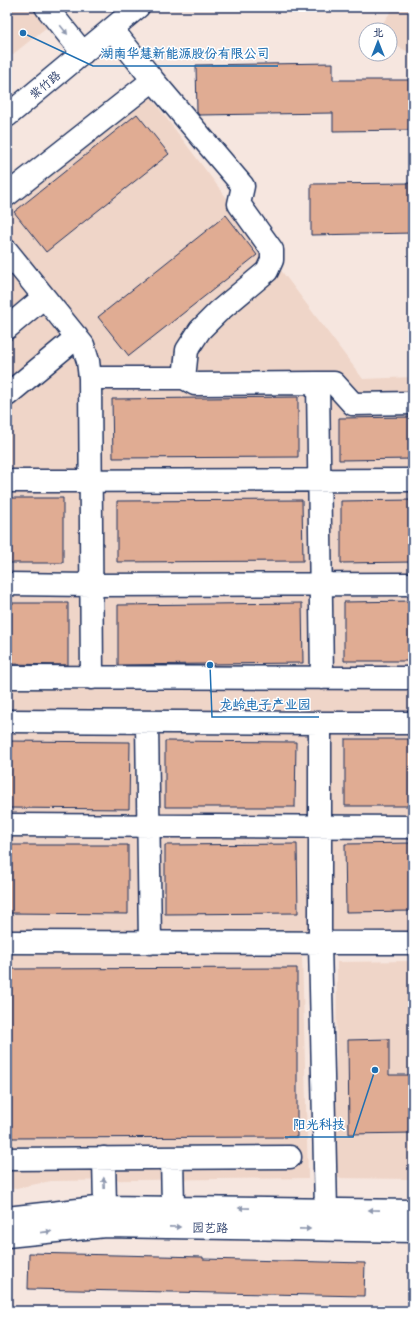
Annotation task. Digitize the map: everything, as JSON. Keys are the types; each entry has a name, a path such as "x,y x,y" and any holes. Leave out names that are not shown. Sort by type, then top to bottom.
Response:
{"street":[{"path":"46,7 83,53"},
{"name":"紫竹路","path":"7,116 138,7"},
{"path":"112,29 243,186 239,204 272,250 272,260 267,271 218,312 200,330 187,350 184,378"},
{"path":"7,195 153,80"},
{"path":"7,251 83,345 88,361 90,378 92,678"},
{"path":"7,328 44,297"},
{"path":"7,395 77,337"},
{"path":"90,378 184,378 195,384 334,384 353,404 413,403"},
{"path":"318,383 322,678"},
{"path":"7,481 413,480"},
{"path":"7,584 413,584"},
{"path":"7,677 413,678"},
{"path":"7,721 320,724 413,723"},
{"path":"147,722 150,943"},
{"path":"320,724 320,943 326,1210"},
{"path":"7,825 413,827"},
{"path":"7,942 413,943"},
{"path":"7,1159 290,1157"},
{"path":"104,1158 105,1208"},
{"path":"172,1158 173,1208"},
{"name":"园艺路","path":"7,1218 105,1208 413,1211"},
{"name":"园艺路","path":"7,1236 105,1226 413,1231"}],"shaded area":[{"path":"7,7 72,7 7,59"},
{"path":"394,7 413,7 413,54 398,47 398,22 384,22"},
{"path":"143,87 363,379 413,377 413,952 302,952 308,1178 51,1181 7,1190 7,196"},
{"path":"413,961 413,1179 335,1178 337,962"}],"building":[{"path":"333,63 333,80 409,80 409,99 413,99 413,130 333,131 333,113 199,115 197,112 196,65"},
{"path":"137,114 169,154 46,252 14,212"},
{"path":"413,183 413,233 311,235 311,184"},
{"path":"226,215 257,255 129,356 98,317"},
{"path":"298,397 298,457 113,458 112,399"},
{"path":"413,417 413,459 339,460 339,418"},
{"path":"7,498 63,498 63,563 7,563"},
{"path":"302,500 303,561 117,562 117,501"},
{"path":"413,500 413,562 341,563 341,501"},
{"path":"413,601 413,661 344,661 344,602"},
{"path":"7,603 68,603 68,665 7,664"},
{"path":"302,603 303,663 118,665 118,605"},
{"path":"345,739 413,739 413,806 345,806"},
{"path":"7,741 130,742 129,809 7,808"},
{"path":"165,741 296,742 295,807 165,807"},
{"path":"413,843 413,911 346,912 345,844"},
{"path":"297,844 298,913 165,914 165,845"},
{"path":"7,845 128,845 128,914 7,913"},
{"path":"297,968 297,1137 7,1138 7,969"},
{"path":"389,1039 389,1075 413,1075 413,1133 349,1134 348,1040"},
{"path":"29,1253 365,1263 364,1296 28,1289"}],"place":[{"name":"湖南华慧新能源股份有限公司","path":"23,33"},
{"name":"龙岭电子产业园","path":"210,665"},
{"name":"阳光科技","path":"375,1070"}]}
